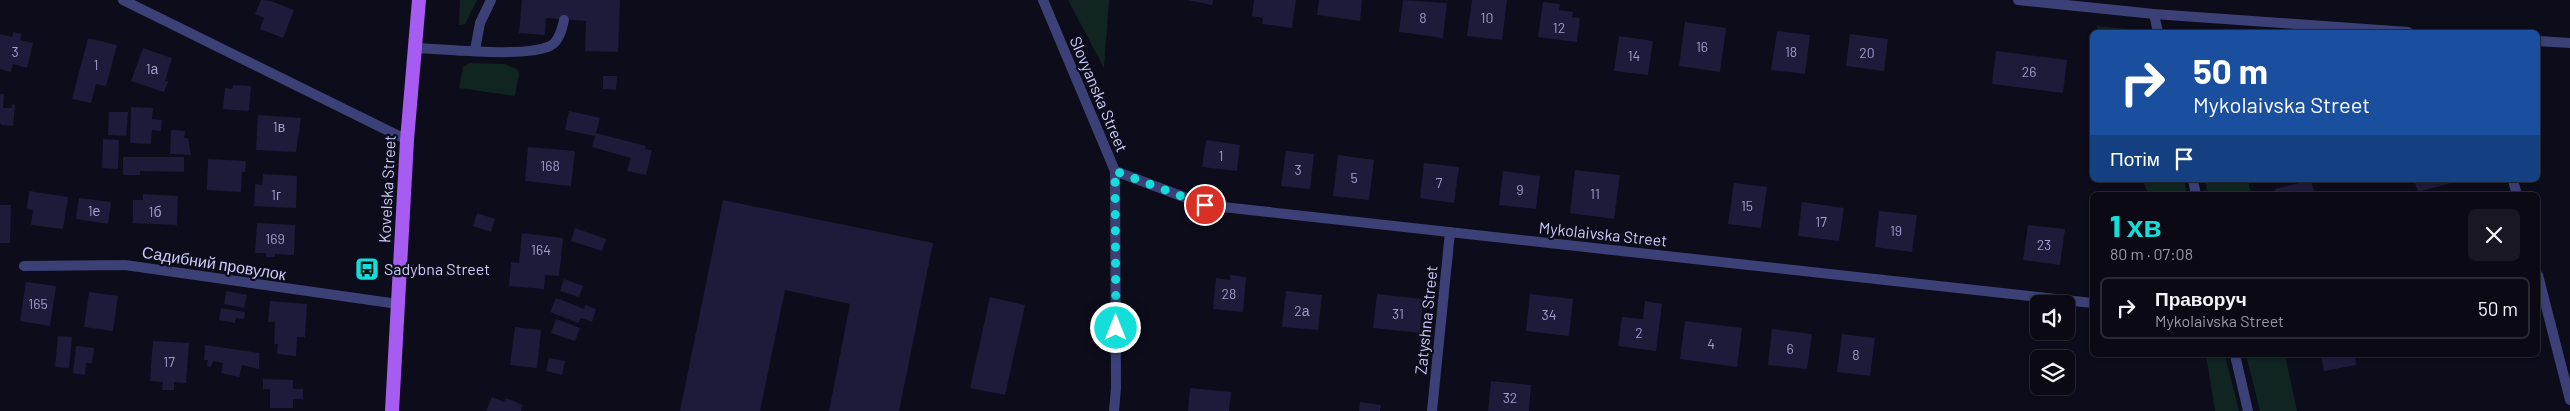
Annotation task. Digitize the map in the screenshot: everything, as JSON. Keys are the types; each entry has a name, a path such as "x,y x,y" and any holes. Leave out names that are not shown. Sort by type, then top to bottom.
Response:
{"main road":[{"name":"Kovelska Street","path":"392,411 407,140 419,0"}],"street":[{"path":"123,0 407,140"},
{"path":"475,50 480,23 491,0"},
{"name":"Slovyanska Street","path":"1043,0 1115,171 1116,388 1114,411"},
{"path":"2018,0 2154,14 2380,30"},
{"path":"2154,14 2158,30"},
{"path":"415,48 527,52 552,46 562,32 564,20"},
{"path":"2540,41 2570,43"},
{"name":"Mykolaivska Street","path":"1115,171 1205,205 2090,303"},
{"name":"Zatyshna Street","path":"1432,411 1450,232"},
{"name":"Садибний провулок","path":"24,266 125,264 398,304"},
{"path":"2540,283 2570,400"},
{"path":"2235,357 2248,411"}],"green space":[{"path":"460,0 477,0 465,24 459,25"},
{"path":"1068,0 1109,0 1104,68"},
{"path":"2097,26 2137,30 2098,30"},
{"path":"470,63 505,64 517,69 519,74 515,96 459,88 463,67"},
{"path":"2144,182 2184,182 2186,192 2147,192"},
{"path":"2205,182 2248,182 2250,192 2207,192"},
{"path":"2206,357 2226,357 2239,411 2215,411"},
{"path":"2246,357 2285,357 2297,411 2260,411"}],"building":[{"path":"261,0 271,1 294,10 283,38 260,29 264,18 255,14"},
{"path":"522,0 620,0 618,52 585,51 586,21 546,18 545,35 519,33"},
{"path":"1187,0 1213,0 1212,5"},
{"path":"1254,0 1296,0 1292,28 1262,24 1263,18 1252,16"},
{"path":"1319,0 1362,0 1360,21 1317,15"},
{"path":"1403,0 1447,3 1443,38 1399,32"},
{"path":"1472,0 1507,0 1502,40 1467,36"},
{"path":"1543,2 1560,4 1559,10 1573,12 1572,17 1580,18 1577,42 1538,37"},
{"path":"1685,22 1726,28 1720,72 1679,66"},
{"path":"1777,31 1810,35 1805,74 1771,70"},
{"path":"13,32 22,34 20,40 33,43 27,68 13,64 11,72 0,69 0,34 12,37"},
{"path":"1850,34 1888,39 1884,71 1846,66"},
{"path":"1619,36 1653,41 1648,75 1614,71"},
{"path":"88,38 117,45 106,86 96,84 91,103 72,99"},
{"path":"143,48 172,58 165,81 168,82 164,92 131,81"},
{"path":"1996,51 2067,60 2063,93 1992,84"},
{"path":"603,76 617,76 616,90 603,89"},
{"path":"233,85 251,86 249,111 223,109 225,88 232,89"},
{"path":"0,94 4,94 3,108 12,108 12,104 15,105 13,126 0,123"},
{"path":"131,107 153,108 152,119 162,120 161,131 152,130 151,144 130,143"},
{"path":"569,111 600,118 596,133 646,146 645,149 652,150 646,175 627,171 631,158 592,147 595,136 565,130"},
{"path":"109,112 128,112 126,136 108,135"},
{"path":"258,115 301,118 296,152 256,150"},
{"path":"171,130 185,131 184,138 188,138 191,155 170,154"},
{"path":"103,139 119,140 118,169 102,168"},
{"path":"1206,140 1240,145 1237,171 1202,167"},
{"path":"528,147 575,151 571,186 525,181"},
{"path":"1286,151 1314,154 1310,189 1281,186"},
{"path":"1338,155 1374,160 1369,200 1333,196"},
{"path":"123,157 184,157 184,172 140,171 140,175 123,175"},
{"path":"208,159 246,161 245,172 242,172 241,192 207,190"},
{"path":"1424,163 1459,167 1454,203 1420,198"},
{"path":"1575,170 1620,175 1614,219 1570,213"},
{"path":"1503,171 1540,176 1536,209 1499,205"},
{"path":"263,174 297,176 296,208 254,206 255,184 262,185"},
{"path":"2303,182 2312,182 2314,192 2276,192 2275,189"},
{"path":"2415,182 2454,182 2418,192"},
{"path":"1734,183 1767,187 1761,228 1728,224"},
{"path":"29,191 68,197 63,229 31,225 33,210 27,209"},
{"path":"143,194 178,196 177,225 133,223 133,200 143,200"},
{"path":"79,198 111,202 108,224 76,219"},
{"path":"723,200 933,243 899,411 829,411 850,304 785,290 760,411 680,411"},
{"path":"1802,202 1844,208 1839,241 1798,236"},
{"path":"0,205 11,205 10,243 0,243"},
{"path":"1879,211 1917,215 1912,252 1875,247"},
{"path":"477,213 495,219 491,232 473,226"},
{"path":"257,223 295,225 294,255 275,254 275,257 266,257 266,253 255,253"},
{"path":"2028,225 2065,229 2060,265 2023,260"},
{"path":"575,228 606,239 602,251 571,241"},
{"path":"522,233 563,238 559,276 545,275 544,289 509,286 511,262 519,263"},
{"path":"1230,275 1246,277 1243,312 1213,309 1216,278 1230,280"},
{"path":"564,279 583,286 579,297 560,291"},
{"path":"26,282 56,286 50,326 20,321"},
{"path":"226,291 247,295 244,308 224,304"},
{"path":"1286,291 1322,295 1318,330 1282,327"},
{"path":"89,292 118,296 113,331 84,327"},
{"path":"1377,294 1423,299 1420,333 1373,328"},
{"path":"1530,294 1573,299 1569,336 1526,331"},
{"path":"990,297 1025,305 1005,395 970,388"},
{"path":"556,298 584,309 585,305 596,309 592,322 581,318 578,323 550,312"},
{"path":"270,301 307,304 305,337 297,337 296,356 277,354 278,344 274,344 275,322 268,322"},
{"path":"1645,301 1662,304 1656,351 1618,346 1622,317 1643,319"},
{"path":"221,308 245,312 244,319 236,318 235,323 219,320"},
{"path":"556,319 580,328 575,341 551,333"},
{"path":"1685,321 1742,328 1737,367 1680,359"},
{"path":"515,327 541,330 537,368 510,365"},
{"path":"1772,329 1812,334 1807,369 1768,365"},
{"path":"1842,334 1875,338 1870,376 1837,372"},
{"path":"58,336 72,337 69,368 55,367"},
{"path":"153,341 189,343 186,383 174,382 174,390 162,390 163,382 150,381"},
{"path":"205,345 259,353 259,369 242,365 239,377 221,373 223,363 213,361 211,367 207,366 208,360 204,360"},
{"path":"76,346 94,348 92,363 86,363 85,375 73,373"},
{"path":"2321,357 2355,357 2356,365 2324,371"},
{"path":"549,358 565,361 562,375 546,371"},
{"path":"263,379 293,380 293,389 303,389 303,399 293,399 293,408 270,408 270,389 263,389"},
{"path":"1491,381 1531,385 1529,411 1488,411"},
{"path":"1190,388 1231,392 1229,411 1188,411"},
{"path":"492,397 504,402 506,398 523,405 521,411 486,411"},
{"path":"1360,402 1381,405 1380,411 1359,411"}],"place":[{"name":"Sadybna Street","path":"367,269"}],"route":[{"path":"1116,328 1115,171 1205,205"}]}
